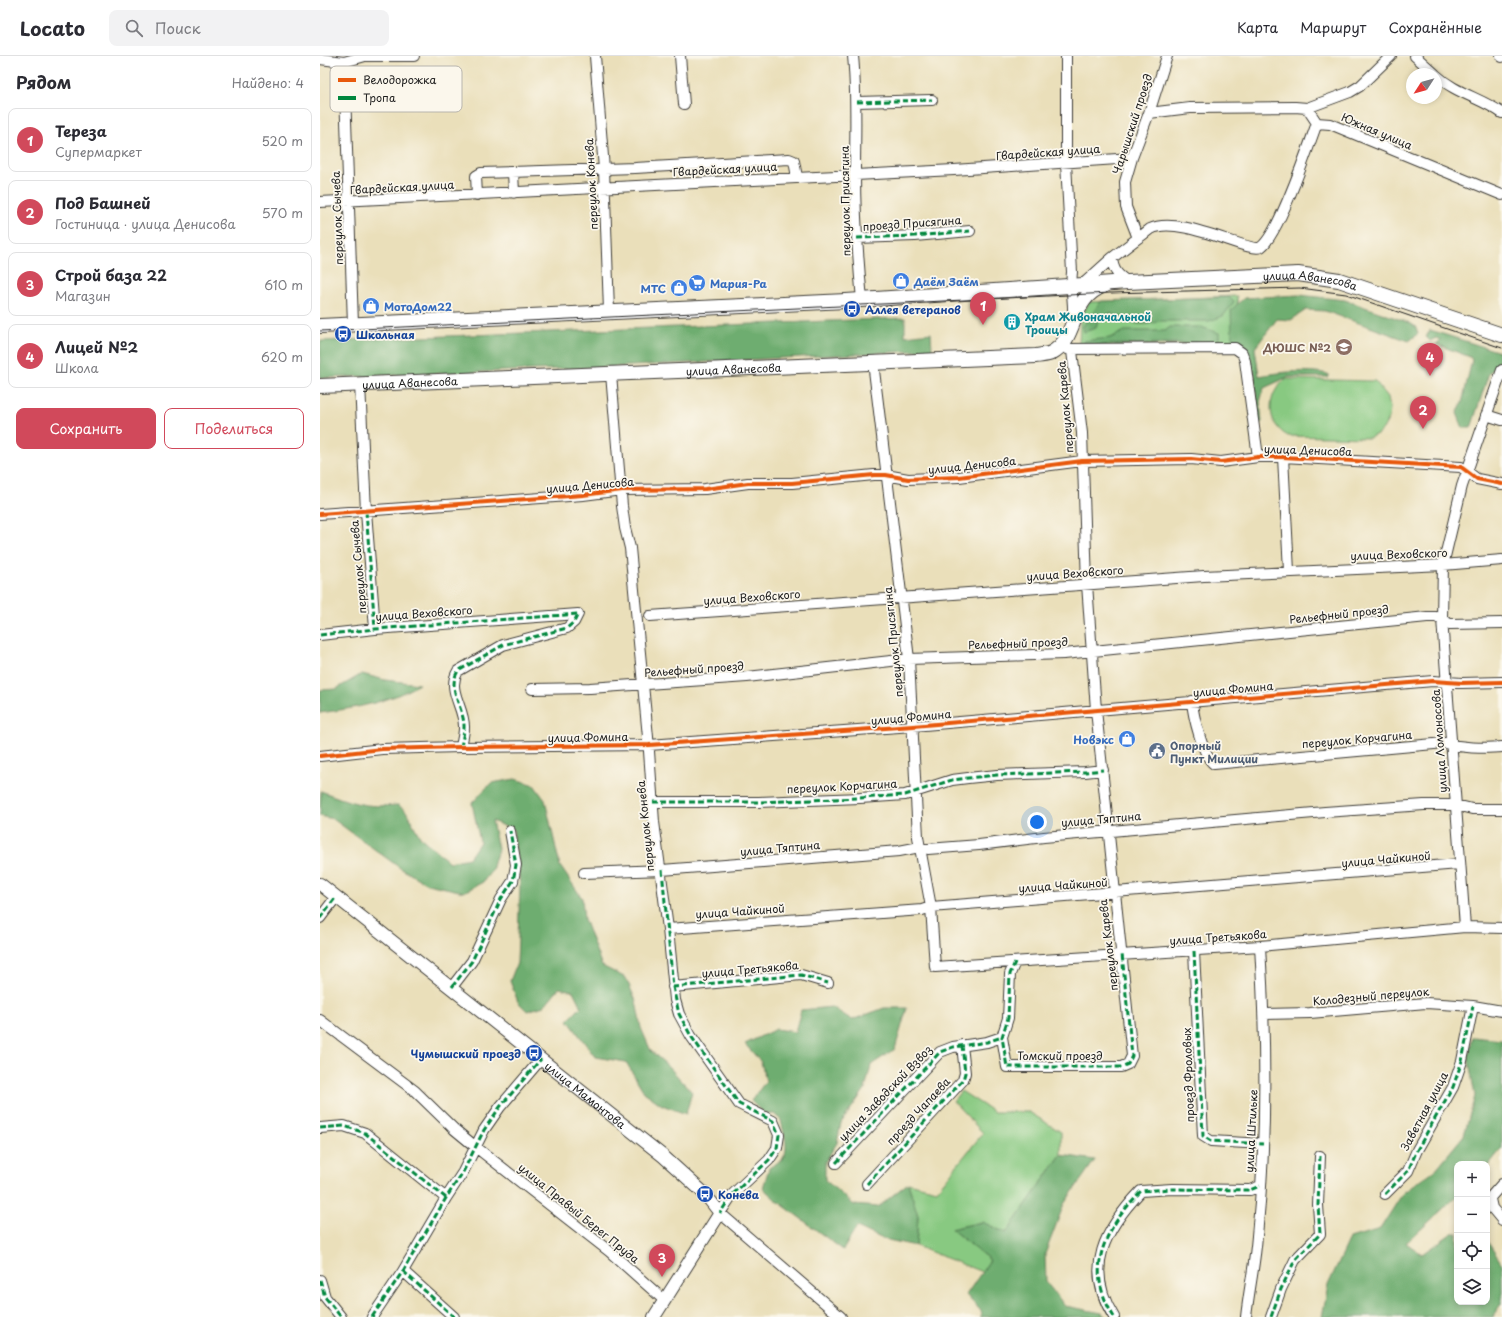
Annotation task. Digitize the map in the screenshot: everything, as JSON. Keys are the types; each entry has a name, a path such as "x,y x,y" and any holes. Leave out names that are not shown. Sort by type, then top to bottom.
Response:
{"highway":[{"name":"улица Аванесова","path":"320,326 862,300 1076,285 1276,274 1316,275 1362,287 1502,335"},
{"name":"улица Аванесова","path":"320,386 1036,356 1050,354 1066,349 1072,324 1078,308 1084,298 1099,287 1110,283"}],"main road":[{"name":"улица Мамонтова","path":"320,884 664,1156 704,1194 720,1213"},
{"path":"654,1317 720,1213"}],"street":[{"path":"320,59 344,62 365,56 414,56"},
{"name":"переулок Конева","path":"595,56 604,169 609,311"},
{"path":"680,56 684,104"},
{"name":"переулок Присягина","path":"853,56 857,102 855,176 857,238 862,300"},
{"path":"1066,56 1066,162 1072,272 1076,285 1072,324"},
{"name":"Чарышский проезд","path":"1138,238 1126,207 1125,182 1167,56"},
{"path":"1149,113 1190,108 1307,108 1350,92 1360,86 1391,56"},
{"path":"1415,56 1428,68"},
{"name":"переулок Сычева","path":"344,62 344,66"},
{"path":"1442,81 1489,104 1502,113"},
{"path":"857,102 932,100"},
{"path":"1076,285 1150,229 1175,226 1216,235 1257,249 1270,238 1293,186 1317,123 1307,108"},
{"name":"переулок Сычева","path":"345,112 353,324"},
{"name":"Южная улица","path":"1317,123 1330,124 1502,195"},
{"name":"Гвардейская улица","path":"320,202 477,195 797,177 855,176 1132,158"},
{"path":"477,195 476,176 478,174 513,172 604,169 789,159 794,161 797,177"},
{"path":"513,172 514,193"},
{"name":"проезд Присягина","path":"857,238 915,236 970,231"},
{"path":"1112,258 1112,267 1117,274 1128,282"},
{"path":"1066,349 1112,348 1134,350 1234,348 1242,353 1245,361 1258,457"},
{"name":"переулок Карева","path":"1066,349 1082,433 1087,584 1091,651 1114,893 1122,954 1132,1056 1128,1064 1121,1067"},
{"name":"переулок Присягина","path":"873,362 909,659 920,847 931,907 935,967"},
{"name":"улица Ломоносова","path":"1465,927 1442,619 1443,565 1466,472 1502,370"},
{"name":"переулок Конева","path":"611,374 623,513 630,548 653,802 662,870 673,987 679,1014 684,1025 719,1078 739,1104 773,1121 779,1135 777,1148 769,1160 732,1195 720,1213"},
{"name":"переулок Сычева","path":"360,384 366,511 375,629"},
{"path":"1486,415 1502,420"},
{"name":"улица Денисова","path":"320,514 583,495 622,490 704,488 748,483 792,483 886,474 908,479 959,477 1082,461 1191,458 1221,462 1258,457 1283,457 1461,467 1477,479 1502,484"},
{"path":"1283,457 1289,571"},
{"name":"улица Веховского","path":"650,616 901,599 1087,584 1289,571 1443,565 1502,560"},
{"name":"улица Веховского","path":"320,635 375,629 578,614 574,622 567,628 502,645 458,671 454,677 453,686 464,728 461,746"},
{"name":"Рельефный проезд","path":"532,689 643,685 747,677 909,659 1031,656 1427,617 1442,619 1450,624 1502,623"},
{"name":"улица Фомина","path":"320,756 382,749 461,746 649,746 913,726 1433,681 1502,682"},
{"name":"переулок Корчагина","path":"1192,701 1199,733 1210,761 1214,764 1445,743 1458,748 1476,749 1502,747"},
{"name":"переулок Корчагина","path":"653,802 759,802 860,798 905,794 952,780 982,776 1103,770"},
{"name":"улица Тяптина","path":"584,873 662,870 899,851 920,847 928,849 979,846 1108,830 1424,805 1456,805 1472,809 1502,809"},
{"path":"452,988 472,961 501,899 514,881 516,865 510,831"},
{"name":"улица Чайкиной","path":"668,929 922,910 931,907 1460,864"},
{"path":"320,918 336,897"},
{"name":"улица Третьякова","path":"935,967 1122,954 1194,951 1465,927 1502,928"},
{"name":"улица Штильке","path":"1246,1317 1257,1236 1266,1068 1260,946"},
{"name":"проезд Фроловых","path":"1194,951 1203,1136 1210,1141 1263,1144"},
{"path":"1002,1037 1008,1018 1010,974 1015,962"},
{"name":"улица Третьякова","path":"673,987 801,975 828,983"},
{"name":"Колодезный переулок","path":"1264,1014 1310,1014 1426,1003 1473,1006 1502,1011"},
{"name":"Заветная улица","path":"1384,1194 1408,1171 1417,1150 1453,1087 1462,1061 1473,1006"},
{"name":"улица Правый Берег Пруда","path":"320,1020 415,1091 454,1129 608,1251 664,1300"},
{"name":"Томский проезд","path":"1002,1037 1006,1067 1121,1067"},
{"name":"улица Заводской Взвоз","path":"836,1162 940,1052 945,1049 987,1042 1002,1037"},
{"name":"проезд Чапаева","path":"867,1184 963,1080 965,1073 962,1045"},
{"path":"372,1317 404,1271 477,1148 484,1130 500,1107 541,1060"},
{"path":"321,1130 344,1126 365,1133 446,1198"},
{"path":"1271,1317 1281,1289 1295,1260 1320,1234 1320,1156"},
{"path":"1490,1198 1502,1184"},
{"path":"1114,1317 1106,1301 1100,1283 1099,1268 1101,1255 1111,1228 1141,1191 1172,1189 1250,1190 1260,1186"},
{"path":"1490,1204 1502,1220"},
{"name":"улица Мамонтова","path":"720,1213 841,1317"},
{"path":"404,1271 454,1317"},
{"path":"320,1280 324,1297 341,1317"}],"green space":[{"path":"1299,295 1345,300 1410,323 1416,327 1418,334 1409,341 1325,311 1306,310 1291,320 1277,319 1255,348 1259,376 1303,371 1320,372 1328,374 1328,377 1288,377 1264,388 1260,402 1262,422 1259,424 1254,372 1243,351 1232,338 1231,310 1244,298"},
{"path":"1237,296 1239,343 1079,347 1080,319 1089,302"},
{"path":"1229,297 1234,302 1223,316 1209,321 1159,321 1140,324 1128,321 1110,313 1098,320 1096,328 1084,332 1083,326 1101,301"},
{"path":"905,318 905,336 931,333 932,350 611,367 320,378 320,341"},
{"path":"1170,327 1201,327 1219,333 1219,342 1084,345 1084,341 1110,338 1125,331 1165,331"},
{"path":"1430,330 1500,352 1498,364 1489,373 1471,428 1463,428 1457,413 1462,403 1472,360 1470,357 1436,344 1441,340 1436,338 1430,341 1426,337"},
{"path":"1287,379 1375,381 1388,397 1390,408 1389,418 1383,429 1369,438 1288,436 1280,431 1275,424 1271,408 1275,391 1280,384"},
{"path":"362,674 385,680 419,684 396,696 371,704 320,713 320,690 336,689"},
{"path":"515,779 534,785 545,800 560,866 582,898 584,919 602,966 626,978 636,1001 641,1028 651,1051 668,1066 692,1092 686,1114 662,1105 644,1092 626,1062 595,1057 568,1020 581,1007 573,991 559,988 544,1006 527,1011 518,1002 510,981 517,963 520,885 513,830 492,821 498,849 492,870 483,882 464,892 427,884 400,868 333,819 320,816 321,791 359,804 376,806 398,805 406,811 420,837 449,862 469,858 480,842 472,803 491,783"},
{"path":"832,1007 852,1020 884,1008 907,1008 895,1049 871,1065 865,1089 841,1123 837,1143 825,1162 825,1180 854,1205 878,1207 908,1183 918,1216 916,1246 883,1239 857,1227 843,1250 776,1200 763,1188 769,1168 783,1158 786,1145 781,1120 774,1114 763,1113 751,1101 766,1081 761,1062 745,1044 776,1029 795,1032 801,1010"},
{"path":"1473,1037 1502,1040 1502,1148 1490,1163 1490,1161 1454,1161 1454,1199 1406,1243 1422,1254 1454,1233 1454,1305 1490,1305 1490,1246 1502,1264 1502,1304 1493,1317 1322,1317 1328,1285 1350,1238 1380,1229 1403,1193 1436,1169 1464,1135 1475,1096 1468,1056"},
{"path":"961,1091 994,1112 1029,1112 1061,1132 1061,1155 1006,1233 982,1222 951,1229 990,1260 982,1272 916,1246 918,1216 908,1183 937,1190 983,1133 953,1101"},
{"path":"1061,1155 1095,1160 1064,1204 1045,1254 1046,1282 1065,1306 1102,1313 1106,1317 980,1317 982,1312 966,1295 990,1260 951,1229 982,1222 1006,1233"}],"tram line":[{"path":"320,331 1110,293 1300,288 1346,294 1502,348"}],"marked path":[{"path":"857,102 932,100"},
{"path":"857,238 915,236 970,231"},
{"path":"366,511 375,629"},
{"path":"320,635 375,629 578,614 574,622 567,628 503,645 458,671 454,685 464,721 461,747"},
{"path":"653,802 759,802 905,795 952,780 997,775 1103,770"},
{"path":"452,987 472,961 501,899 513,881 516,865 510,831"},
{"path":"662,870 673,987 679,1014 691,1036 739,1104 773,1121 779,1135 777,1148 769,1160 732,1195 720,1213"},
{"path":"320,918 336,897"},
{"path":"1194,951 1203,1136 1211,1141 1263,1144"},
{"path":"1015,962 1010,974 1008,1018 1002,1037 1007,1067 1121,1067 1128,1064 1132,1056 1122,954"},
{"path":"673,987 801,975 828,983"},
{"path":"1385,1194 1408,1171 1417,1150 1453,1087 1462,1061 1473,1006"},
{"path":"836,1163 940,1052 953,1047 987,1042 1002,1037"},
{"path":"867,1184 963,1080 965,1073 962,1045"},
{"path":"372,1317 403,1271 463,1172 484,1130 500,1107 541,1059"},
{"path":"320,1128 344,1126 365,1133 446,1198"},
{"path":"1271,1317 1281,1289 1295,1260 1320,1234 1318,1205 1320,1156"},
{"path":"1114,1317 1105,1299 1100,1282 1099,1266 1102,1250 1108,1235 1117,1220 1141,1191 1172,1189 1250,1190 1260,1186"},
{"path":"403,1271 454,1317"},
{"path":"320,1280 325,1297 341,1317"}],"cycle path":[{"path":"320,514 583,495 622,490 705,489 748,483 792,483 874,475 886,475 908,479 959,477 1082,461 1191,459 1221,462 1258,457 1283,457 1461,467 1477,479 1502,484"},
{"path":"320,756 382,749 649,745 913,726 1433,681 1462,683 1502,682"}],"place":[{"name":"Даём Заём","path":"901,281"},
{"name":"Мария-Ра","path":"697,283"},
{"name":"МТС","path":"679,288"},
{"name":"МотоДом22","path":"371,306"},
{"name":"Аллея ветеранов","path":"852,309"},
{"name":"Храм Живоначальной Троицы","path":"1012,322"},
{"name":"Тереза","path":"983,325"},
{"name":"Школьная","path":"343,334"},
{"name":"ДЮШС №2","path":"1344,347"},
{"name":"Лицей №2","path":"1430,376"},
{"name":"Под Башней","path":"1423,429"},
{"name":"Новэкс","path":"1127,739"},
{"name":"Опорный Пункт Милиции","path":"1157,751"},
{"name":"Чумышский проезд","path":"534,1053"},
{"name":"Конева","path":"705,1194"},
{"name":"Строй база 22","path":"662,1277"}]}
